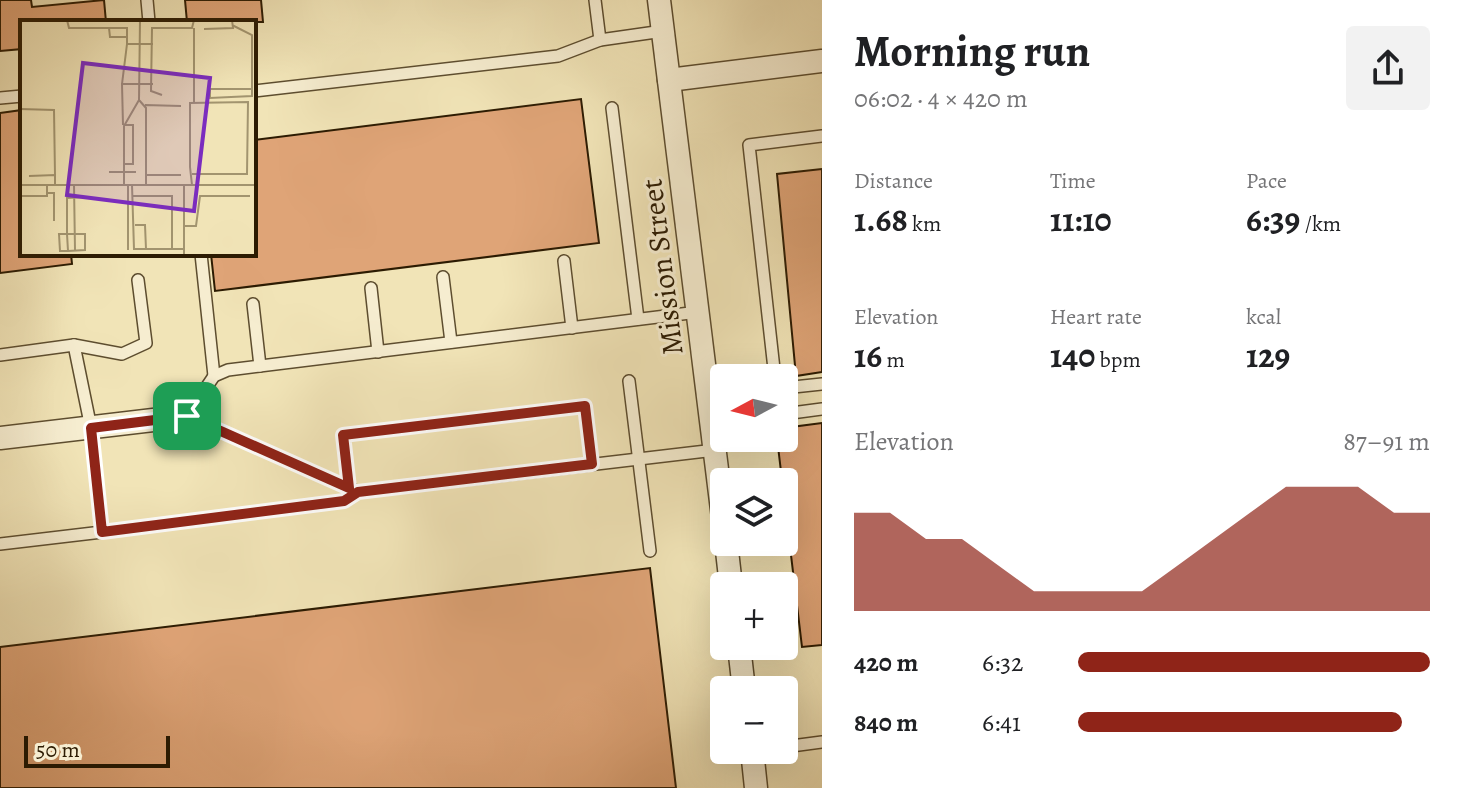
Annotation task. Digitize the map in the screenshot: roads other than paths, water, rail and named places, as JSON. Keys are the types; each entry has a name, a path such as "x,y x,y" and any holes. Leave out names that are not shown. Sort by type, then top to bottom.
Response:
{"street":[{"name":"Mission Street","path":"659,0 698,312 710,368"},
{"path":"669,80 822,61"},
{"path":"0,438 187,416"},
{"path":"753,764 756,788"}],"lane":[{"path":"147,0 149,20"},
{"path":"595,0 600,40"},
{"path":"256,91 558,56 600,40 663,31"},
{"path":"0,98 20,96"},
{"path":"612,108 638,319"},
{"path":"773,364 749,145 822,136"},
{"path":"201,256 214,376 187,416 354,490 710,451"},
{"path":"564,261 572,328"},
{"path":"443,277 451,342"},
{"path":"0,355 74,345 122,354 146,343 138,280"},
{"path":"371,288 378,352"},
{"path":"253,304 260,366"},
{"path":"214,376 260,366 698,312"},
{"path":"74,345 91,428 102,532"},
{"path":"629,381 650,551"},
{"path":"798,387 822,384"},
{"path":"354,490 343,435 585,406 592,464"},
{"path":"798,413 822,409"},
{"path":"0,544 344,501 354,490"},
{"path":"798,745 822,742"}]}
